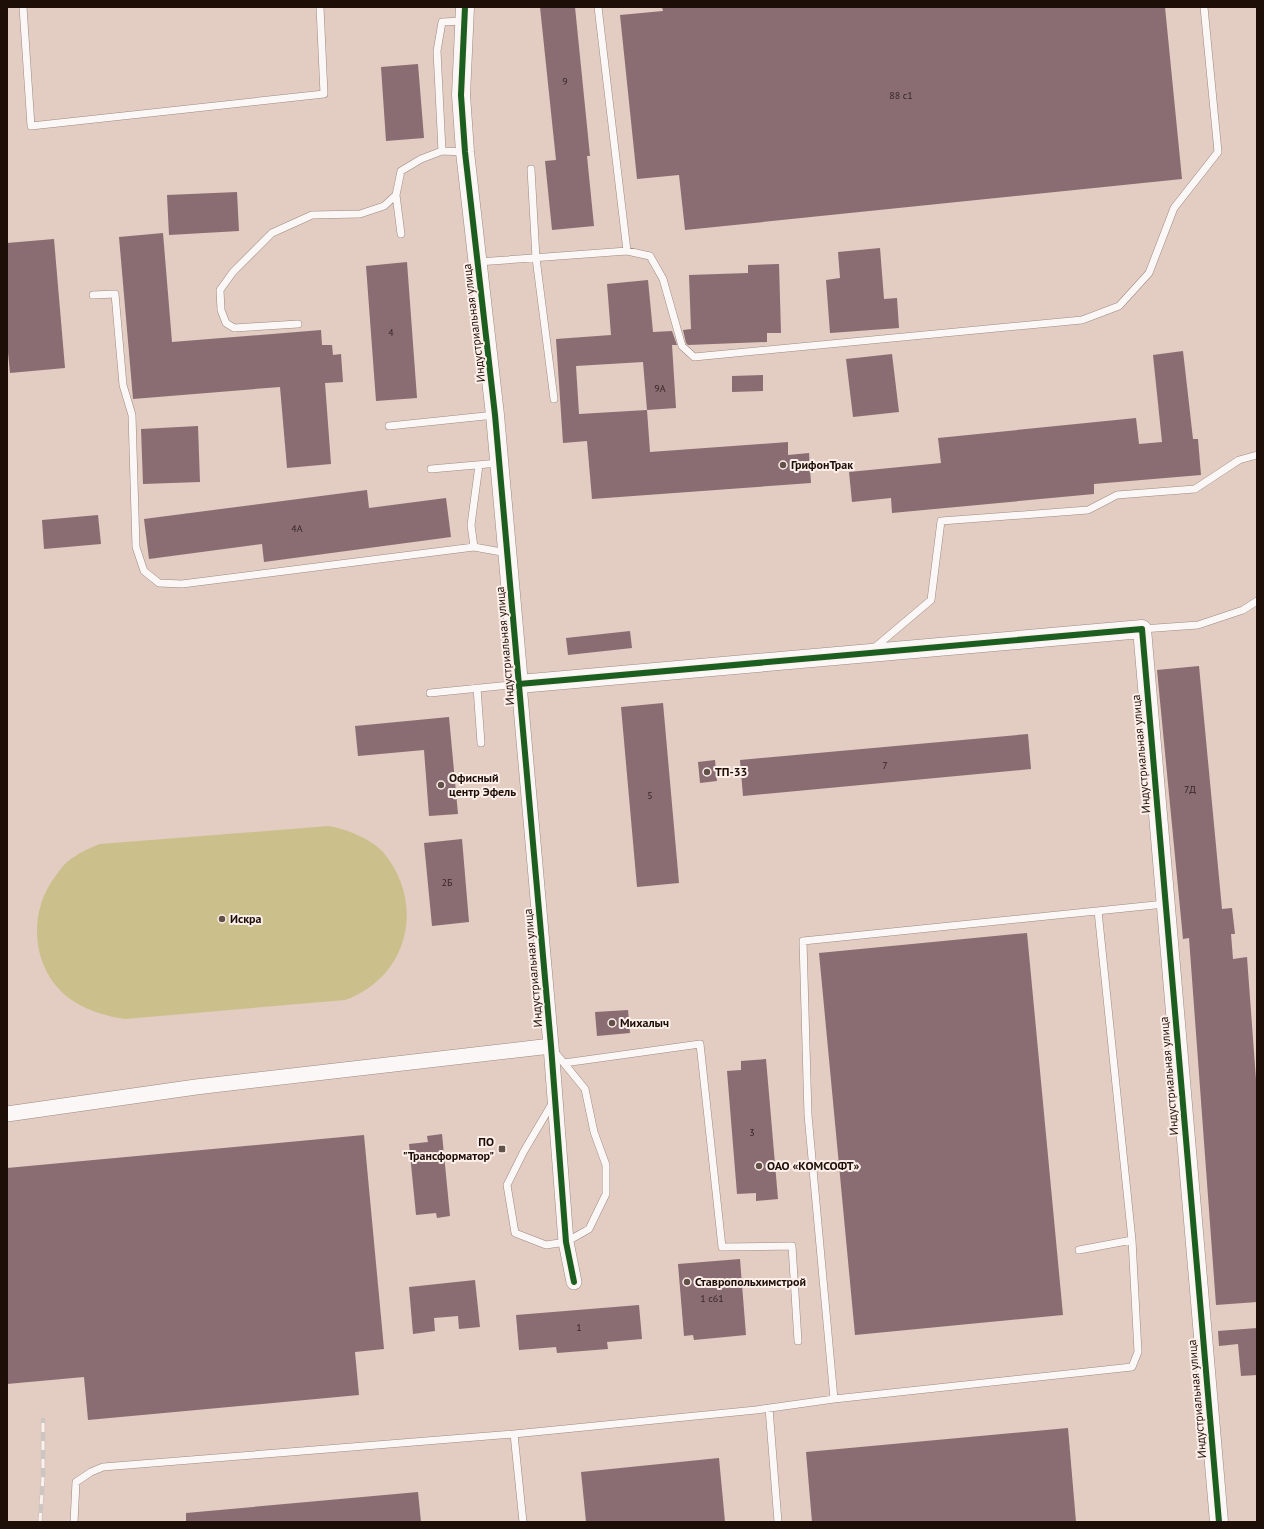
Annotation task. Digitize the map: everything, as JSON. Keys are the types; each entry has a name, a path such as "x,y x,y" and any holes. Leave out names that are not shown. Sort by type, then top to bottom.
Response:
{"street":[{"name":"Индустриальная улица","path":"464,14 461,95 465,152 500,463 551,1046 566,1242 574,1282"},
{"name":"Индустриальная улица","path":"1142,629 1218,1522"},
{"path":"519,684 1142,629"},
{"path":"7,1114 196,1087 551,1046"}],"lane":[{"path":"23,7 32,126 324,94 320,7"},
{"path":"598,7 627,252"},
{"path":"478,262 627,252 650,256 663,279 682,346 694,357 1082,320 1119,306 1149,273 1174,208 1218,152 1204,7"},
{"path":"442,151 437,51 442,22 464,14"},
{"path":"401,234 396,195 401,171 421,158 442,151 465,152"},
{"path":"531,169 536,258 554,399"},
{"path":"298,324 234,328 226,323 220,310 220,290 232,272 272,233 312,215 360,214 384,206 396,195"},
{"path":"93,295 115,294 122,385 132,415 136,547 144,571 159,583 182,584 474,547 508,553"},
{"path":"389,426 495,415"},
{"path":"867,654 931,600 940,521 1088,510 1117,494 1195,488 1239,460 1257,455"},
{"path":"432,469 500,463"},
{"path":"474,547 471,525 479,465"},
{"path":"1142,629 1198,625 1243,610 1257,601"},
{"path":"430,693 519,684"},
{"path":"477,688 481,743"},
{"path":"834,1398 808,1115 803,941 1165,904"},
{"path":"74,1522 76,1482 91,1472 103,1467 514,1434 769,1408 834,1398 1132,1367 1138,1352 1132,1240 1098,911"},
{"path":"564,1063 700,1044 722,1247 792,1246 798,1341"},
{"path":"551,1046 585,1089 594,1132 606,1165 606,1194 588,1230 566,1242 546,1245 515,1233 507,1185 524,1151 555,1098"},
{"path":"1079,1250 1132,1240"},
{"path":"769,1408 778,1522"},
{"path":"514,1434 523,1522"}],"shaded area":[{"name":"Искра","path":"329,826 358,835 378,847 396,872 404,893 407,915 404,936 396,957 384,974 367,989 345,1000 125,1019 96,1012 76,1003 57,987 48,973 41,958 37,925 45,893 63,865 75,856 92,847 100,844"}],"building":[{"path":"540,7 575,7 590,156 587,156 594,226 552,230 545,161 556,160"},
{"path":"662,7 1165,7 1182,179 685,230 679,175 637,179 620,15 663,11"},
{"path":"418,64 424,138 386,141 381,67"},
{"path":"237,192 239,231 169,235 167,195"},
{"path":"163,233 172,342 321,330 322,345 332,345 333,355 341,354 343,382 325,383 331,464 287,468 280,387 133,399 119,237"},
{"path":"54,239 65,368 10,373 7,342 7,243"},
{"path":"880,248 884,299 897,298 899,328 830,333 826,280 840,278 838,252"},
{"path":"407,262 417,398 376,401 366,266"},
{"path":"779,264 781,333 767,333 767,342 688,345 686,343 683,330 691,329 689,275 748,273 748,265"},
{"path":"648,280 653,332 672,331 677,345 672,345 676,408 647,410 650,452 788,442 788,455 809,453 811,483 592,499 587,441 563,443 556,339 611,335 607,284","holes":["643,362 647,410 579,414 576,366"]},
{"path":"1183,351 1193,439 1198,439 1201,475 1094,484 1094,494 892,513 891,498 852,502 849,472 941,463 938,438 1136,418 1139,444 1162,442 1153,355"},
{"path":"892,354 899,412 853,417 846,359"},
{"path":"763,375 763,391 732,392 732,376"},
{"path":"198,426 200,482 143,484 141,429"},
{"path":"367,490 369,508 446,498 451,537 264,562 262,544 149,559 144,519"},
{"path":"98,515 101,544 44,549 42,520"},
{"path":"630,631 632,648 568,655 566,638"},
{"path":"1199,666 1222,909 1232,908 1235,934 1231,934 1233,959 1247,957 1257,1093 1257,1302 1216,1305 1189,938 1183,939 1157,670"},
{"path":"663,703 679,883 637,887 621,707"},
{"name":"Офисный центр Эфель","path":"449,717 458,814 429,816 424,750 358,756 355,726"},
{"path":"1028,734 1031,769 743,796 740,760"},
{"name":"ТП-33","path":"715,760 717,781 700,783 698,762"},
{"path":"462,839 469,922 432,926 424,843"},
{"path":"1027,933 1063,1315 855,1335 819,953"},
{"name":"Михалыч","path":"628,1010 630,1033 597,1036 595,1012"},
{"path":"766,1059 778,1199 756,1201 756,1193 737,1194 727,1071 741,1070 741,1061"},
{"path":"442,1134 450,1216 437,1218 436,1213 416,1215 409,1144 428,1142 427,1136"},
{"path":"364,1135 384,1349 355,1352 359,1395 88,1420 84,1377 7,1384 7,1168"},
{"path":"740,1259 746,1335 694,1340 693,1335 684,1336 678,1264"},
{"path":"475,1280 480,1327 459,1329 458,1316 434,1318 435,1331 413,1334 409,1287"},
{"path":"639,1305 642,1339 607,1342 608,1349 557,1353 556,1347 519,1350 516,1315"},
{"path":"1257,1328 1257,1375 1241,1376 1238,1344 1219,1346 1218,1331"},
{"path":"1068,1428 1076,1522 812,1522 806,1452"},
{"path":"719,1458 725,1522 586,1522 581,1472"},
{"path":"418,1492 421,1522 186,1522 186,1513"}],"railway":[{"path":"40,1522 43,1477 43,1420"}],"cycle path":[{"path":"465,7 461,95 465,152 495,415 551,1046 566,1242 574,1282"},
{"path":"519,684 1142,629 1219,1522"}],"place":[{"name":"ГрифонТрак","path":"783,465"},
{"name":"ТП-33","path":"707,772"},
{"name":"Офисный центр Эфель","path":"441,785"},
{"name":"Искра","path":"222,919"},
{"name":"Михалыч","path":"612,1023"},
{"name":"ПО \"Трансформатор\"","path":"502,1149"},
{"name":"ОАО «КОМСОФТ»","path":"759,1166"},
{"name":"Ставропольхимстрой","path":"687,1282"}]}
